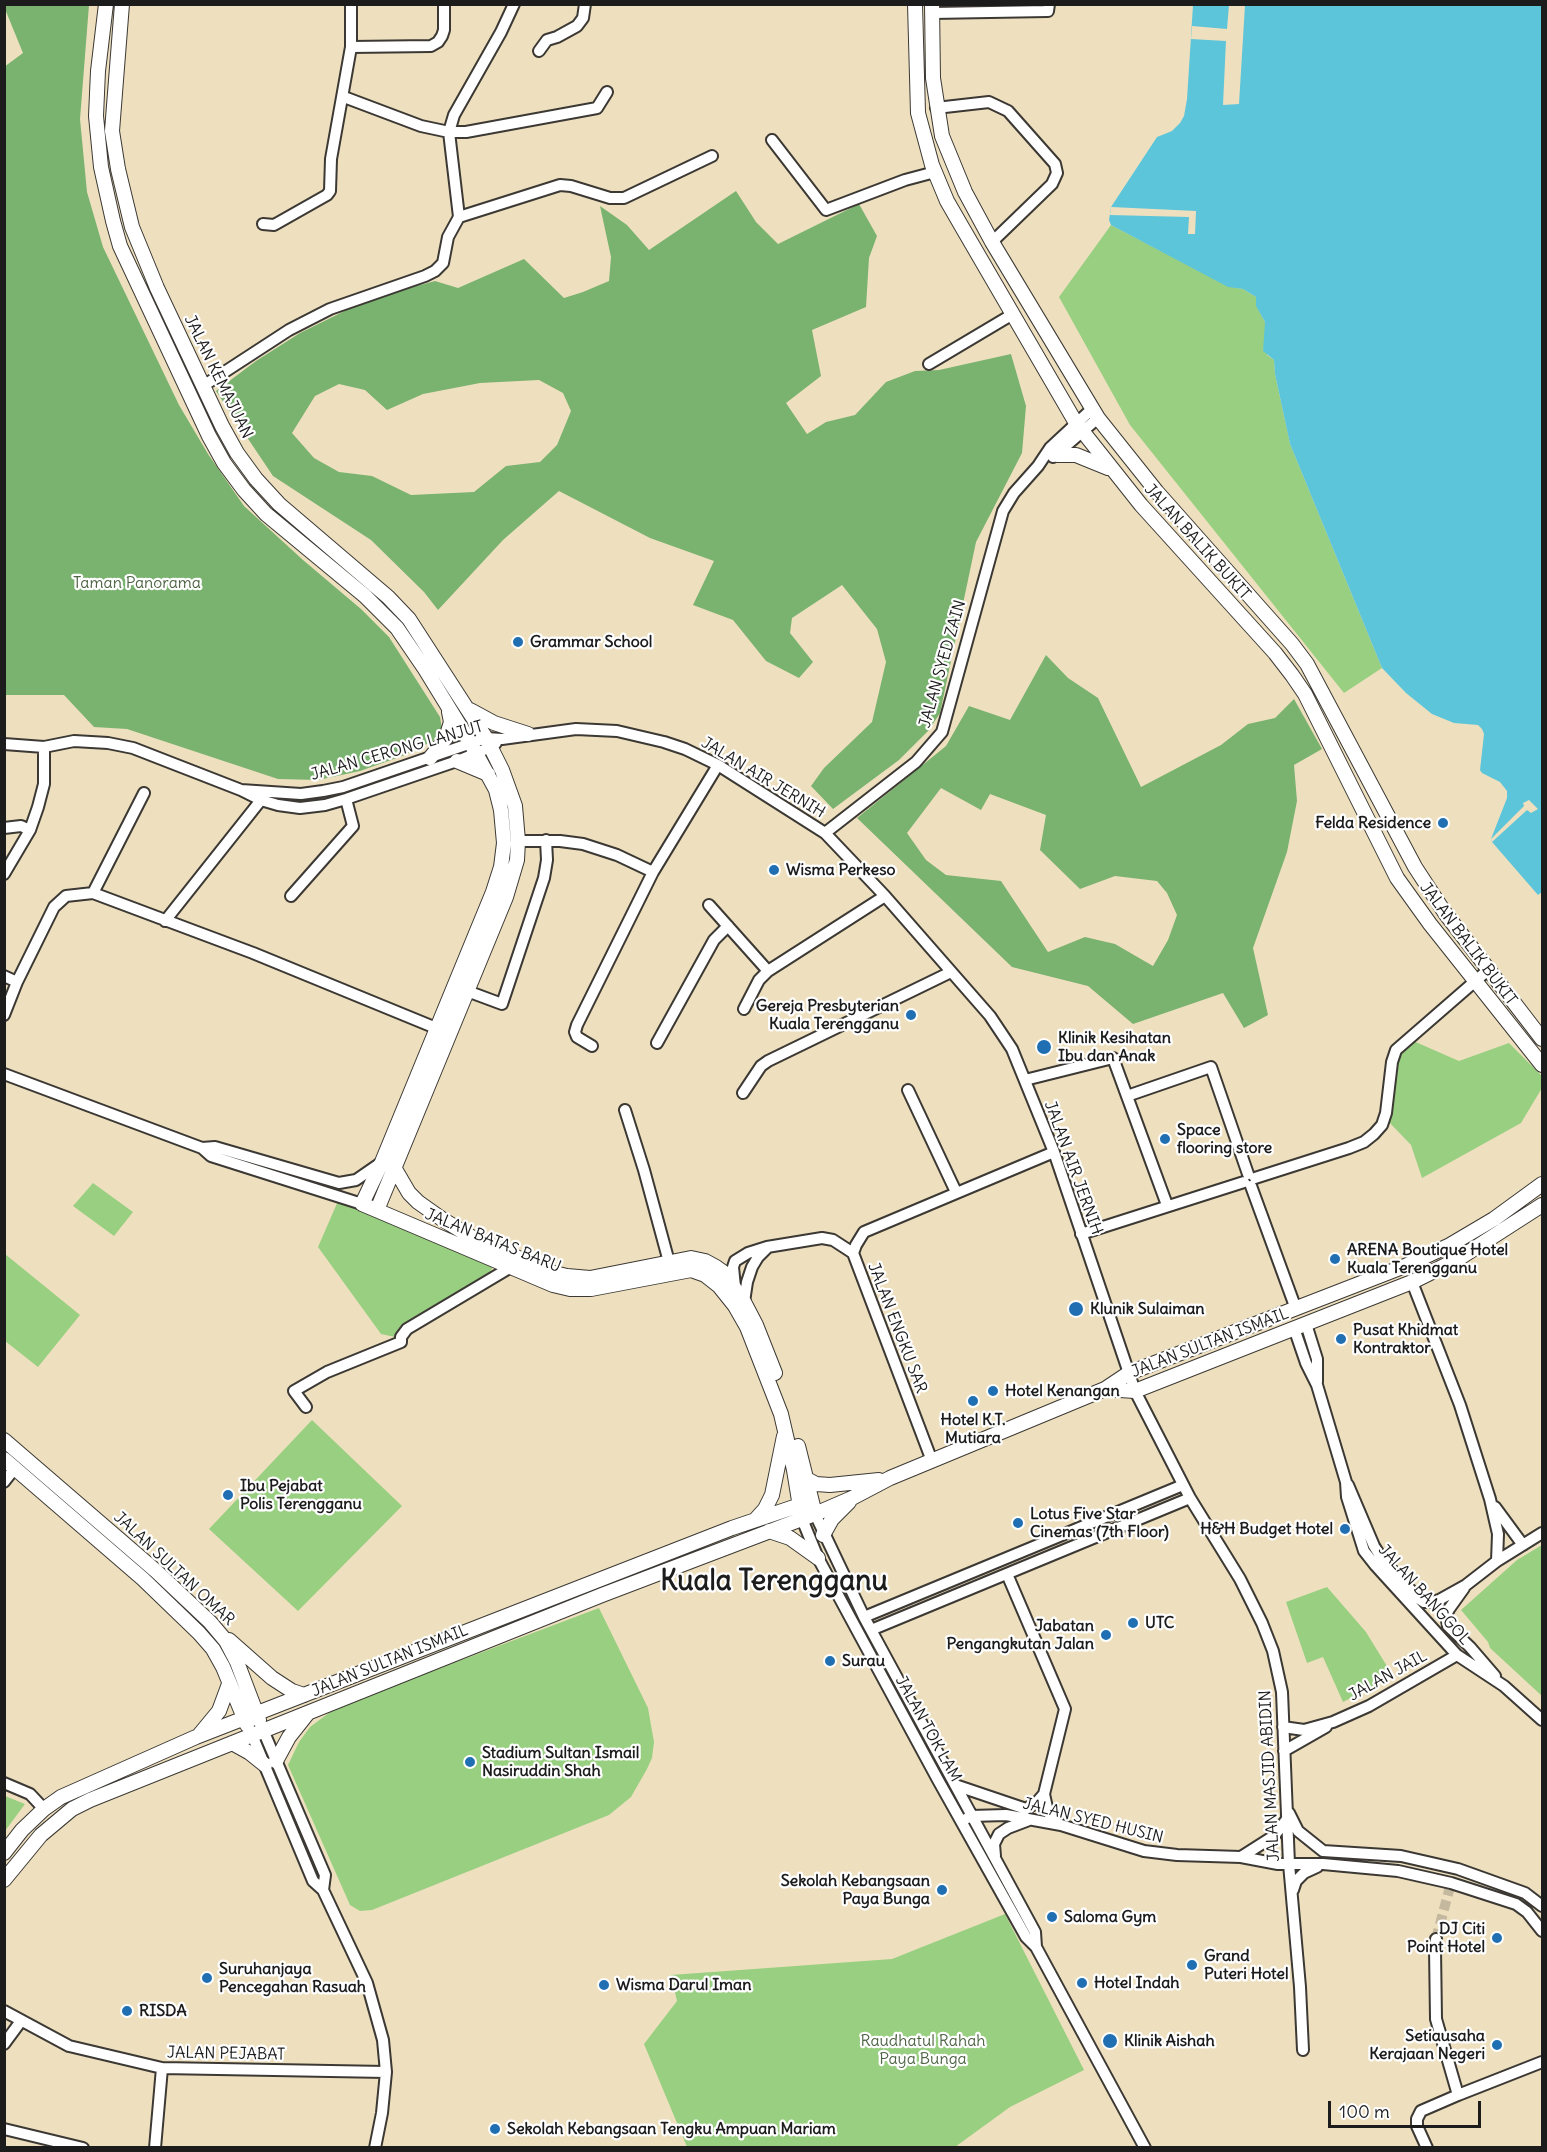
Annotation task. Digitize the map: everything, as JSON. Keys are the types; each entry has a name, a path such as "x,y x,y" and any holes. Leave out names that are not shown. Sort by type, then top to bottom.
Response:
{"main road":[{"name":"JALAN KEMAJUAN","path":"106,4 98,71 96,116 101,167 113,221 120,246 209,436 224,463 266,514 365,596 397,628 474,749 496,790 501,810 504,843 501,867 493,892 382,1162 362,1204"},
{"name":"JALAN KEMAJUAN","path":"122,4 112,131 118,169 132,227 157,288 203,386 237,453 256,479 279,504 388,597 409,619 466,708 493,741 515,806 518,841 516,860 506,897 377,1210"},
{"name":"JALAN BALIK BUKIT","path":"915,4 918,113 935,172 947,201 1079,428 1141,506 1275,653 1292,675 1305,694 1398,878 1430,924 1542,1065"},
{"name":"JALAN BALIK BUKIT","path":"932,9 933,78 942,136 953,166 992,242 1095,413 1157,492 1292,644 1307,664 1415,867 1445,913 1542,1039"},
{"path":"1058,455 1076,455 1110,468"},
{"path":"466,708 494,723 528,734"},
{"path":"430,758 450,730 449,710"},
{"path":"457,762 488,774"},
{"name":"JALAN BATAS BARU","path":"395,1169 409,1193 441,1219 473,1238 550,1272 590,1278 691,1258 705,1261 723,1272 744,1302 765,1347 792,1424 806,1480 809,1517"},
{"name":"JALAN SULTAN ISMAIL","path":"4,1880 41,1835 72,1809 90,1800 591,1599 809,1517 890,1478 1105,1389 1129,1374 1405,1266 1450,1245 1494,1219 1542,1184"},
{"name":"JALAN BATAS BARU","path":"362,1204 553,1285 570,1289 591,1289 691,1270 705,1275 719,1286 735,1306 747,1327 781,1414 800,1505 809,1517"},
{"name":"JALAN SULTAN ISMAIL","path":"1105,1389 1135,1391 1412,1282 1458,1259 1542,1205"},
{"path":"755,1520 765,1509 772,1495 785,1431"},
{"name":"JALAN SULTAN OMAR","path":"4,1440 156,1571 210,1622 225,1641 237,1662 250,1716"},
{"path":"10,1464 143,1579 213,1649 258,1733"},
{"path":"794,1470 806,1480 816,1484 830,1485 890,1478"},
{"path":"823,1535 832,1520 852,1498"},
{"name":"JALAN SULTAN ISMAIL","path":"4,1853 22,1830 44,1809 61,1797 196,1737 755,1520 800,1505"},
{"path":"769,1531 790,1538 818,1558"},
{"path":"210,1622 272,1678 292,1691 304,1695"},
{"path":"196,1737 219,1711 230,1684"},
{"path":"232,1743 270,1763 309,1711"}],"street":[{"path":"263,224 274,225 327,195 330,191 332,159 351,47 351,4"},
{"path":"351,47 431,46 438,42 444,30 444,4"},
{"path":"203,386 289,330 330,309 435,271 443,263 448,237 459,217 449,132 454,115 501,32 514,4"},
{"path":"539,51 546,40 557,38 577,26 583,18 585,4"},
{"path":"932,9 1048,11 1049,4"},
{"path":"344,97 421,126 449,132 485,129 597,108 607,93"},
{"path":"936,108 989,102 1008,111 1055,164 1057,173 1052,184 992,242"},
{"path":"771,140 826,210 905,180 935,172"},
{"path":"459,217 560,185 571,186 610,198 624,198 711,156"},
{"path":"929,364 1013,314"},
{"path":"1038,466 1058,455 1079,428 1095,413"},
{"name":"JALAN SYED ZAIN","path":"825,833 916,762 942,732 1003,511 1014,493 1038,466 1050,448 1079,428"},
{"name":"JALAN AIR JERNIH","path":"493,741 528,734 576,729 634,734 685,749 718,765 825,833 885,896 951,972 999,1029 1011,1049 1054,1152 1135,1391"},
{"name":"JALAN CERONG LANJUT","path":"4,744 44,747 74,741 108,743 133,748 261,800 300,808 325,805 346,799 457,762 474,749"},
{"name":"JALAN CERONG LANJUT","path":"241,790 301,794 323,791 430,758 474,749 493,741"},
{"path":"4,874 30,830 44,784 44,747"},
{"path":"591,1046 577,1037 575,1032 577,1025 653,872 718,765"},
{"path":"93,893 144,793"},
{"path":"291,896 353,826 346,799"},
{"path":"165,921 261,800"},
{"path":"4,828 21,826 30,830"},
{"path":"518,841 546,840 583,844 617,855 653,872"},
{"path":"467,991 502,1004 544,878 548,860 546,840"},
{"path":"4,1015 17,982 54,907 66,896 93,893 253,953 436,1028"},
{"path":"744,1009 759,980 768,971 885,896"},
{"path":"709,905 768,971"},
{"path":"657,1043 714,940 728,926"},
{"path":"1082,1234 1364,1142 1382,1125 1396,1050 1488,970"},
{"path":"743,1093 761,1066 768,1061 951,972"},
{"path":"4,976 17,982"},
{"path":"1025,1080 1113,1058 1167,1205"},
{"path":"1127,1096 1211,1067 1296,1309"},
{"path":"5,1075 202,1148 212,1156 362,1204"},
{"path":"908,1090 956,1192"},
{"path":"625,1110 669,1262"},
{"path":"202,1148 215,1147 339,1183 356,1180 382,1162"},
{"name":"JALAN ENGKU SAR","path":"932,1461 853,1253 864,1232 1054,1152"},
{"path":"736,1289 733,1267 735,1261 748,1253 767,1247 822,1238 833,1240 853,1253"},
{"path":"744,1302 752,1267 767,1247"},
{"path":"306,1407 294,1391 327,1371 401,1342 401,1337 407,1329 511,1267"},
{"path":"1412,1282 1460,1405 1490,1499 1498,1534 1497,1561"},
{"name":"JALAN BANGGOL","path":"1300,1326 1317,1359 1317,1385 1364,1551 1457,1655 1504,1686 1542,1720"},
{"name":"JALAN MASJID ABIDIN","path":"1135,1391 1190,1498 1240,1579 1262,1623 1273,1652 1282,1692 1289,1864 1303,2050"},
{"path":"4,1482 10,1464"},
{"path":"1346,1482 1382,1559 1424,1602 1432,1602 1466,1585 1497,1561 1542,1533"},
{"path":"864,1617 1184,1485"},
{"path":"871,1630 1190,1498"},
{"path":"1490,1499 1505,1523 1523,1545"},
{"name":"JALAN TOK LAM","path":"809,1517 823,1535 864,1617 955,1785 967,1819 996,1860 1035,1932 1036,1947"},
{"name":"JALAN TOK LAM","path":"809,1517 818,1558 967,1819 1026,1937 1036,1947 1145,2148"},
{"path":"1007,1574 1065,1709 1044,1794 1048,1812 1058,1824"},
{"path":"1466,1585 1449,1609 1446,1616 1448,1626 1504,1686"},
{"name":"JALAN JAIL","path":"1284,1751 1334,1722 1369,1706 1457,1655"},
{"name":"JALAN JAIL","path":"1283,1727 1304,1730 1334,1722"},
{"path":"258,1733 288,1821 313,1881 323,1890 367,1983 383,2040 386,2072 382,2113 375,2148"},
{"path":"270,1763 300,1816 325,1875 323,1890"},
{"path":"4,1783 30,1794 44,1809"},
{"name":"JALAN SYED HUSIN","path":"955,1785 1026,1809 1044,1794"},
{"path":"1287,1813 1298,1832 1323,1851 1401,1856 1458,1869 1525,1893 1542,1906"},
{"path":"1241,1857 1274,1836 1287,1813"},
{"name":"JALAN SYED HUSIN","path":"967,1819 988,1814 1032,1819 1058,1824 1144,1851 1178,1855 1241,1857 1289,1864 1384,1869 1451,1883 1516,1904 1527,1912 1542,1931"},
{"path":"288,1821 300,1816"},
{"path":"996,1860 994,1844 997,1836 1008,1828 1032,1819"},
{"path":"1292,1893 1296,1881 1304,1873 1323,1864"},
{"path":"1436,1939 1436,2019 1458,2095"},
{"name":"JALAN PEJABAT","path":"4,2011 69,2046 162,2068 386,2072"},
{"path":"4,2044 21,2021"},
{"path":"1427,2148 1418,2126 1417,2119 1421,2111 1542,2062"},
{"path":"155,2148 162,2068"},
{"path":"4,2129 83,2148"}],"green space":[{"name":"Taman Panorama","path":"6,4 89,5 80,119 87,192 103,247 179,405 208,454 244,506 361,609 389,637 440,717 442,729 433,741 405,755 360,771 318,780 278,779 127,729 94,727 64,695 5,695 4,67 23,53 5,9"},
{"path":"736,191 756,222 778,244 859,204 877,236 869,258 866,307 812,330 821,376 786,403 807,434 826,422 855,415 886,382 915,371 939,370 1011,354 1026,406 1022,453 976,542 940,713 929,730 899,760 833,809 811,786 824,768 872,722 886,662 877,629 842,585 792,618 790,633 813,662 799,678 766,661 733,620 693,605 714,561 650,538 559,491 503,540 438,610 424,592 371,540 273,476 216,391 256,361 300,333 369,299 435,281 458,288 524,259 564,298 609,281 611,257 600,206 627,225 649,250","holes":["539,380 563,393 571,411 557,445 540,462 506,466 474,492 411,495 372,476 339,472 314,458 292,433 315,396 339,384 365,390 387,410 423,394 480,383"]},
{"path":"1111,225 1228,286 1243,289 1256,297 1258,309 1265,322 1267,355 1274,360 1290,444 1382,668 1344,693 1130,425 1059,297"},
{"path":"1046,655 1068,678 1098,698 1141,787 1221,745 1248,724 1275,718 1294,699 1322,749 1294,765 1297,801 1287,852 1253,948 1268,1015 1244,1028 1223,993 1133,1024 1088,986 1012,967 857,818 946,746 969,706 1010,720","holes":["941,788 981,810 990,794 1046,815 1040,850 1080,889 1115,876 1157,881 1167,893 1177,915 1168,940 1153,966 1115,944 1085,937 1048,952 1001,881 946,875 926,860 907,833"]},
{"path":"1411,1040 1459,1061 1509,1043 1542,1076 1542,1088 1521,1123 1422,1178 1411,1145 1388,1121 1396,1057"},
{"path":"93,1183 133,1212 114,1236 73,1206"},
{"path":"338,1201 494,1264 490,1273 404,1323 395,1337 381,1334 318,1247"},
{"path":"5,1254 80,1315 38,1367 5,1341"},
{"path":"312,1420 402,1506 298,1611 209,1529"},
{"path":"1542,1545 1542,1696 1490,1648 1488,1642 1461,1610 1517,1560"},
{"path":"1327,1587 1366,1632 1393,1676 1343,1702 1323,1657 1307,1663 1286,1602"},
{"name":"Stadium Sultan Ismail Nasiruddin Shah","path":"599,1608 648,1708 654,1742 652,1758 631,1797 609,1815 372,1910 360,1911 350,1905 288,1765 299,1742 310,1727 337,1707"},
{"path":"5,1796 25,1804 4,1831"},
{"name":"Raudhatul Rahah Paya Bunga","path":"1005,1914 1084,2070 1010,2107 955,2147 687,2147 644,2044 677,2001 671,1975 892,1959"}],"water":[{"path":"1193,5 1542,5 1542,892 1538,895 1492,842 1491,839 1507,798 1507,791 1500,782 1480,770 1484,734 1482,729 1478,725 1454,723 1432,714 1406,693 1382,668 1290,444 1274,360 1263,351 1265,322 1256,306 1256,297 1243,289 1228,287 1111,225 1109,220 1111,207 1157,137 1172,131 1184,116"}],"pier":[{"path":"1229,5 1245,5 1239,104 1223,105 1226,41 1191,39 1192,26 1227,29"},
{"path":"1111,207 1196,211 1195,234 1188,234 1189,217 1110,215"},
{"path":"1529,800 1538,809 1531,813 1527,810 1492,842 1491,839 1524,806 1523,803"}],"tunnel":[{"path":"1436,1939 1451,1883"}],"place":[{"name":"Grammar School","path":"518,642"},
{"name":"Felda Residence","path":"1443,823"},
{"name":"Wisma Perkeso","path":"774,870"},
{"name":"Gereja Presbyterian Kuala Terengganu","path":"911,1015"},
{"name":"Klinik Kesihatan Ibu dan Anak","path":"1044,1047"},
{"name":"Space flooring store","path":"1165,1139"},
{"name":"ARENA Boutique Hotel Kuala Terengganu","path":"1335,1259"},
{"name":"Klunik Sulaiman","path":"1076,1309"},
{"name":"Pusat Khidmat Kontraktor","path":"1341,1339"},
{"name":"Hotel Kenangan","path":"993,1391"},
{"name":"Hotel K.T. Mutiara","path":"973,1401"},
{"name":"Ibu Pejabat Polis Terengganu","path":"228,1495"},
{"name":"Lotus Five Star Cinemas (7th Floor)","path":"1018,1523"},
{"name":"H&H Budget Hotel","path":"1345,1529"},
{"name":"UTC","path":"1133,1623"},
{"name":"Jabatan Pengangkutan Jalan","path":"1106,1635"},
{"name":"Surau","path":"830,1661"},
{"name":"Stadium Sultan Ismail Nasiruddin Shah","path":"470,1762"},
{"name":"Sekolah Kebangsaan Paya Bunga","path":"942,1890"},
{"name":"Saloma Gym","path":"1052,1917"},
{"name":"DJ Citi Point Hotel","path":"1497,1938"},
{"name":"Grand Puteri Hotel","path":"1192,1965"},
{"name":"Suruhanjaya Pencegahan Rasuah","path":"207,1978"},
{"name":"Hotel Indah","path":"1082,1983"},
{"name":"Wisma Darul Iman","path":"604,1985"},
{"name":"RISDA","path":"127,2011"},
{"name":"Klinik Aishah","path":"1110,2041"},
{"name":"Setiausaha Kerajaan Negeri","path":"1497,2045"},
{"name":"Sekolah Kebangsaan Tengku Ampuan Mariam","path":"495,2129"}],"district":[{"name":"Kuala Terengganu","path":"774,1582"}]}
